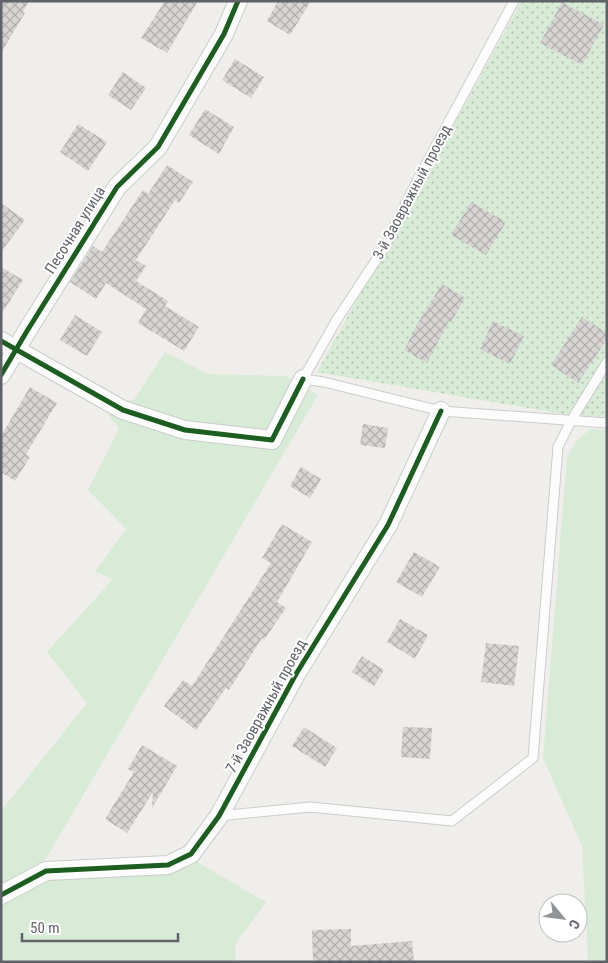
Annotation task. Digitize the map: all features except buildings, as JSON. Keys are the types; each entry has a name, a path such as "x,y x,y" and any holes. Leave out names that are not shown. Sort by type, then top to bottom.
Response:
{"street":[{"name":"Песочная улица","path":"1,375 117,187 158,147 224,34 238,1"},
{"path":"1,341 124,410 185,430 272,440 304,379"},
{"name":"7-й Заовражный проезд","path":"1,896 46,871 168,865 191,854 219,816 296,674 388,525 441,411"}],"lane":[{"name":"3-й Заовражный проезд","path":"304,379 336,321 384,248 417,181 514,1"},
{"path":"219,816 310,807 452,821 534,758 558,447 571,421 607,362"},
{"path":"304,379 324,382 441,411 607,423"}],"green space":[{"path":"522,1 607,1 607,417 569,415 317,372"},
{"path":"165,352 208,374 286,376 318,395 44,862 192,859 266,902 235,945 236,962 1,962 1,811 87,703 47,652 113,579 95,572 126,529 88,490 119,429 106,411 112,400 134,400"},
{"path":"590,429 607,430 607,962 588,962 588,893 584,893 582,846 543,758 567,456 576,442"}],"cycle path":[{"path":"1,375 117,187 158,147 224,34 238,1"},
{"path":"1,341 123,410 185,430 272,440 303,379"},
{"path":"1,895 46,871 168,865 191,854 219,816 296,674 388,525 441,411"}]}
